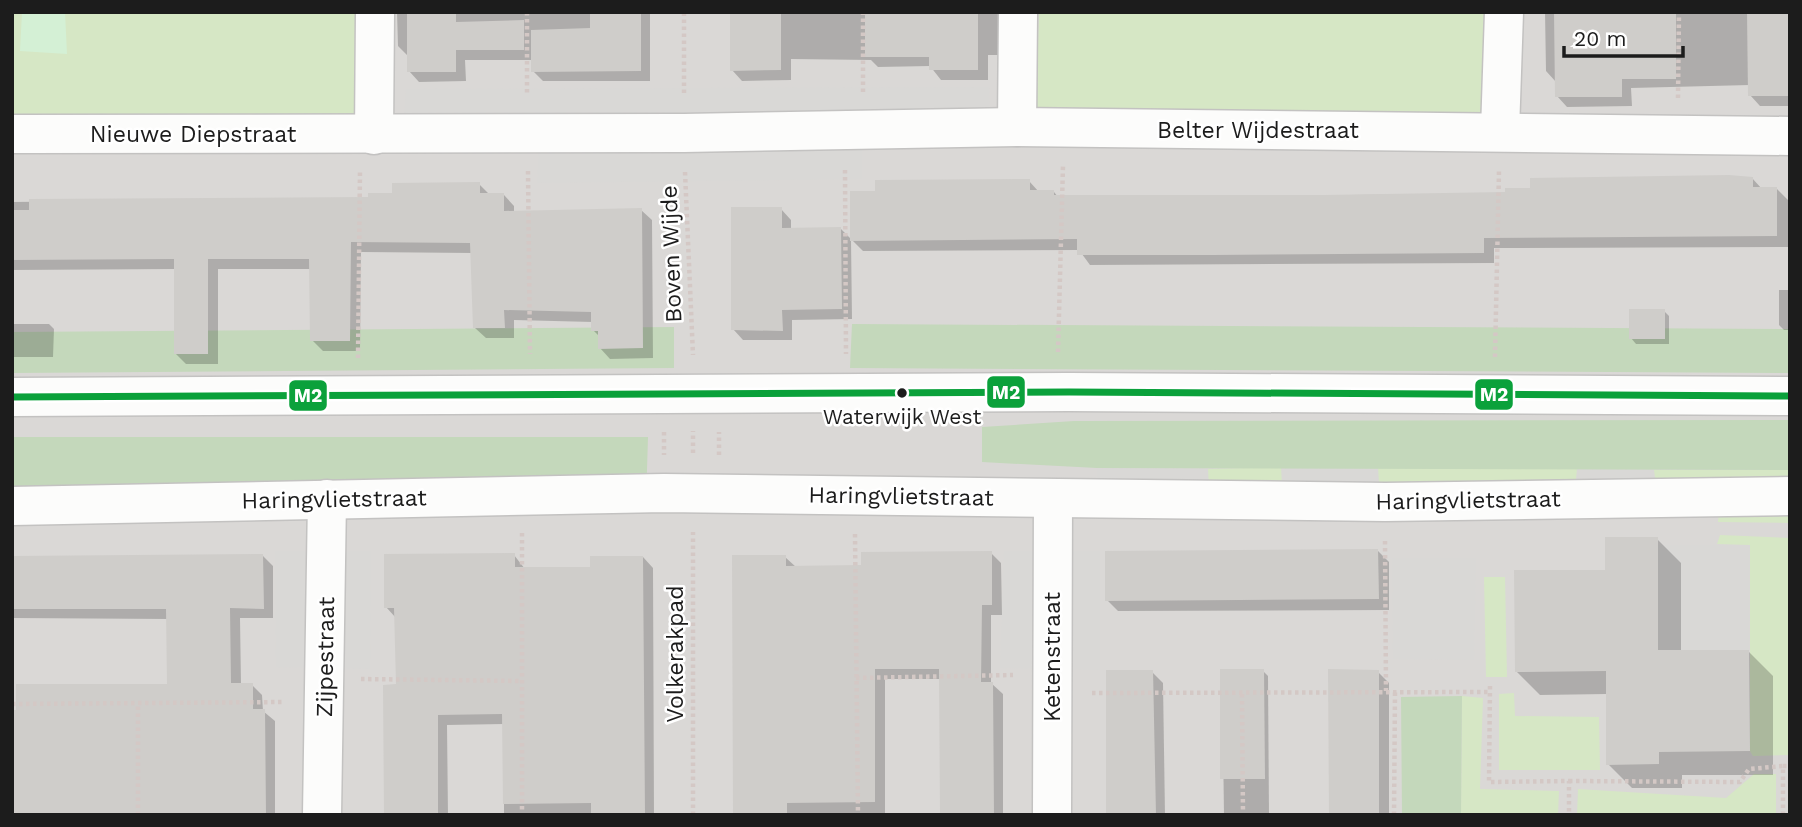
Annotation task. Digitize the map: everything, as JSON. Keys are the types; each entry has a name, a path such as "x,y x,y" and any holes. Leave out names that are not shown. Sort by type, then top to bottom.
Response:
{"street":[{"path":"367,135 375,12"},
{"path":"1017,127 1018,12"},
{"path":"1500,131 1504,12"},
{"name":"Belter Wijdestraat","path":"684,133 1017,127 1790,135"},
{"name":"Nieuwe Diepstraat","path":"12,134 684,133"},
{"path":"12,397 692,396 1055,392 1790,396"},
{"name":"Haringvlietstraat","path":"12,506 693,493 1385,502 1790,496"},
{"name":"Zijpestraat","path":"322,815 327,499"},
{"name":"Ketenstraat","path":"1052,815 1053,499"}],"path":[{"path":"527,12 530,360"},
{"name":"Boven Wijde","path":"684,12 684,133 693,493"},
{"path":"846,358 854,128 863,12"},
{"path":"1678,134 1679,12"},
{"path":"1058,360 1064,129"},
{"path":"1494,362 1500,131"},
{"path":"358,359 367,135"},
{"path":"344,359 371,359"},
{"name":"Volkerakpad","path":"693,493 693,815"},
{"path":"855,494 858,815"},
{"path":"522,497 522,815"},
{"path":"1385,502 1386,691"},
{"path":"856,678 1051,683 1242,694 1490,689 1489,782 1740,782 1749,769 1787,766 1783,815"},
{"path":"12,704 138,703 325,690 521,681"},
{"path":"1394,815 1395,691"},
{"path":"1242,694 1243,815"},
{"path":"138,703 138,815"},
{"path":"1569,781 1569,815"}],"shaded area":[{"path":"12,12 1790,12 1790,815 12,815"},
{"path":"989,87 990,142 862,142 862,179 537,183 539,147 402,147 406,89"},
{"path":"1281,467 1378,467 1379,483 1282,485"},
{"path":"1097,468 1208,469 1209,487 1097,486"},
{"path":"1577,469 1654,469 1655,478 1576,479"},
{"path":"1658,545 1750,545 1749,650 1657,650"},
{"path":"275,551 371,551 370,669 276,667"},
{"path":"1004,551 1100,551 1100,670 1000,668"},
{"path":"1392,558 1476,558 1474,660 1393,659"}],"green space":[{"path":"12,12 362,12 358,121 12,122"},
{"path":"22,12 65,12 67,54 20,51"},
{"path":"1039,12 1492,12 1488,116 1036,113"},
{"path":"852,324 1790,329 1790,373 850,368"},
{"path":"674,327 674,368 12,373 12,332"},
{"path":"1790,420 1790,470 1097,468 982,462 982,427 1074,421"},
{"path":"12,437 648,437 646,501 12,504"},
{"path":"1281,467 1282,485 1209,487 1208,469"},
{"path":"1378,467 1577,469 1576,479 1379,483"},
{"path":"1654,470 1790,470 1790,478 1655,478"},
{"path":"1719,510 1790,511 1790,523 1718,522"},
{"path":"1720,535 1790,538 1790,755 1753,756 1750,751 1750,545 1717,544"},
{"path":"1484,577 1505,577 1507,677 1486,677"},
{"path":"1514,693 1515,716 1599,717 1600,770 1499,770 1499,694"},
{"path":"1462,696 1483,698 1480,789 1559,791 1558,815 1461,815"},
{"path":"1462,696 1461,815 1402,815 1401,697"},
{"path":"1754,774 1776,774 1776,815 1577,815 1578,789 1726,798"}],"building":[{"path":"407,12 456,12 456,22 524,20 524,50 456,50 456,72 407,72"},
{"path":"590,12 641,12 641,71 531,72 531,30 590,28"},
{"path":"730,12 781,12 781,70 730,71"},
{"path":"865,12 978,12 978,70 929,70 929,57 865,57"},
{"path":"1554,12 1676,12 1676,79 1622,79 1622,97 1555,97"},
{"path":"1747,12 1790,12 1790,96 1748,96"},
{"path":"1729,175 1753,177 1753,187 1777,187 1777,236 1484,238 1484,253 1212,255 1077,255 1077,239 850,241 850,191 875,191 875,180 1030,179 1030,190 1054,190 1054,195 1324,195 1505,192 1505,188 1530,188 1530,178"},
{"path":"480,182 480,193 504,193 504,211 642,208 643,348 598,349 598,331 591,331 591,312 504,310 505,328 473,328 470,243 351,242 350,341 310,341 309,259 208,259 208,354 174,354 174,259 12,260 12,210 29,210 29,199 368,197 368,193 392,193 392,183"},
{"path":"731,207 782,207 782,228 841,227 842,309 782,310 783,331 731,330"},
{"path":"1629,309 1665,309 1665,339 1629,339"},
{"path":"1605,537 1658,537 1658,650 1749,650 1750,751 1659,752 1659,764 1606,765 1606,671 1515,672 1514,570 1605,570"},
{"path":"1378,549 1379,599 1105,601 1105,551"},
{"path":"992,551 992,605 982,605 981,682 993,682 994,815 940,815 939,669 875,669 875,802 787,803 787,815 733,815 732,555 786,555 786,566 861,565 861,552"},
{"path":"515,553 515,567 590,567 590,556 643,556 645,815 591,815 591,803 503,804 502,714 438,715 438,815 384,815 383,685 396,684 394,608 384,608 384,554"},
{"path":"263,554 264,609 230,608 231,683 253,683 253,709 265,709 266,815 12,815 12,710 16,710 16,684 167,684 166,609 12,609 12,556"},
{"path":"1220,669 1264,669 1265,779 1220,779"},
{"path":"1328,669 1379,670 1379,815 1329,815"},
{"path":"1106,670 1153,670 1156,815 1106,815"}],"transit line":[{"name":"M2","path":"12,397 1069,392 1790,396"}],"place":[{"name":"Waterwijk West","path":"902,393"}]}
